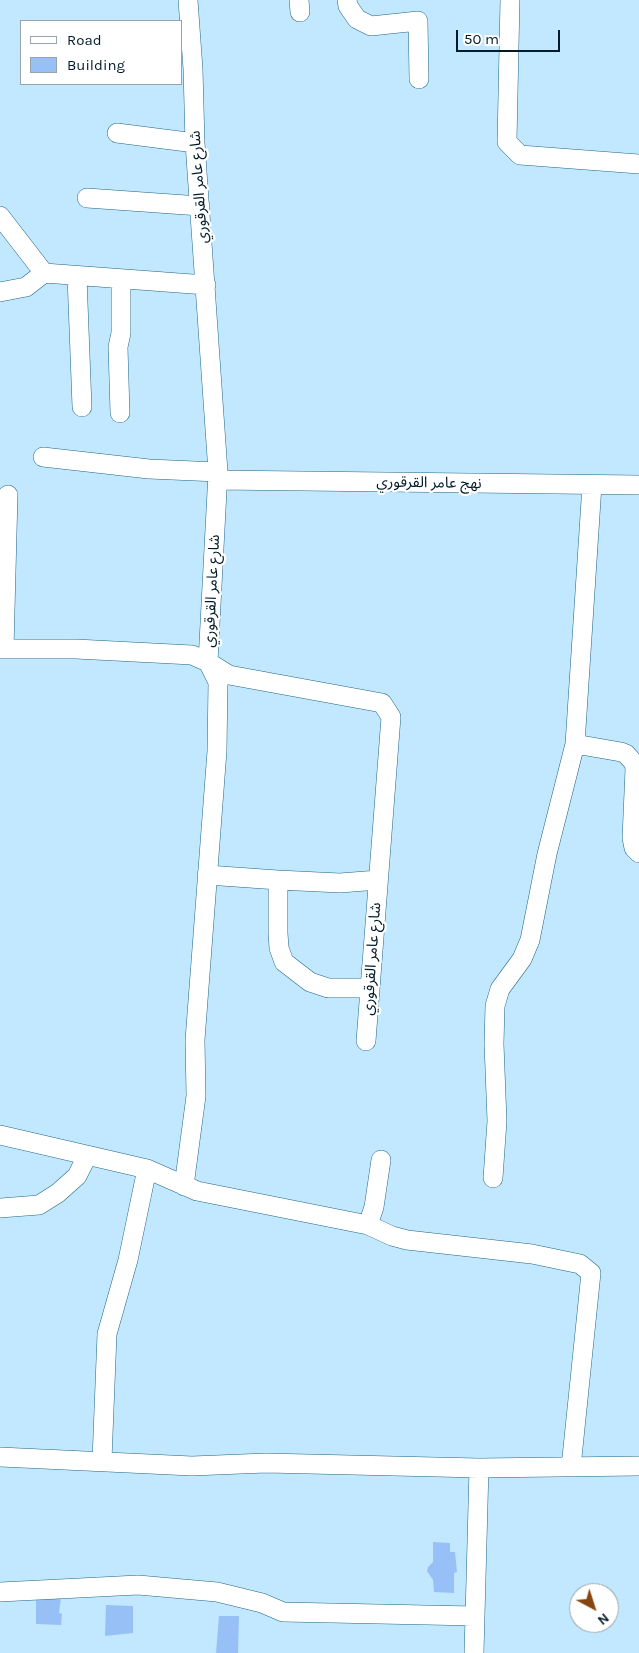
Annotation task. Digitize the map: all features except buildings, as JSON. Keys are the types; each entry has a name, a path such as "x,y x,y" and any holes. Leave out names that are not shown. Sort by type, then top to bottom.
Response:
{"street":[{"name":"شارع عامر القرقوري","path":"188,0 193,69 195,143 218,476 208,662 229,675 382,703 392,717 366,1041"},
{"path":"347,0 348,6 357,19 371,26 418,21 418,79"},
{"path":"510,0 508,142 520,155 639,164"},
{"path":"117,134 195,143"},
{"path":"87,198 200,206"},
{"path":"0,216 44,274"},
{"path":"0,292 15,291 26,287 44,274 206,285"},
{"path":"77,276 82,407"},
{"path":"120,413 118,347 122,333 121,279"},
{"name":"نهج عامر القرقوري","path":"43,457 218,476 639,485"},
{"path":"493,1178 497,1121 494,1044 495,1006 500,989 522,959 530,940 547,854 575,744 592,485"},
{"path":"8,495 2,649 76,649 192,655 208,662 218,682 218,714 195,1040 196,1096 184,1186"},
{"path":"575,744 621,752 634,762 632,838 634,848 639,853"},
{"path":"207,875 340,883 378,880"},
{"path":"278,880 279,948 284,962 310,982 328,988 370,988"},
{"path":"0,1135 148,1169 184,1186 205,1192 368,1225 392,1236 407,1240 532,1254 580,1264 591,1273 571,1467"},
{"path":"0,1208 39,1205 58,1193 77,1176 87,1156"},
{"path":"368,1225 374,1207 381,1160"},
{"path":"102,1460 107,1334 128,1260 148,1169"},
{"path":"0,1457 102,1460 183,1466 266,1464 479,1468 639,1466"},
{"path":"474,1653 479,1468"},
{"path":"0,1592 138,1584 217,1592 262,1603 283,1612 474,1616"}]}
